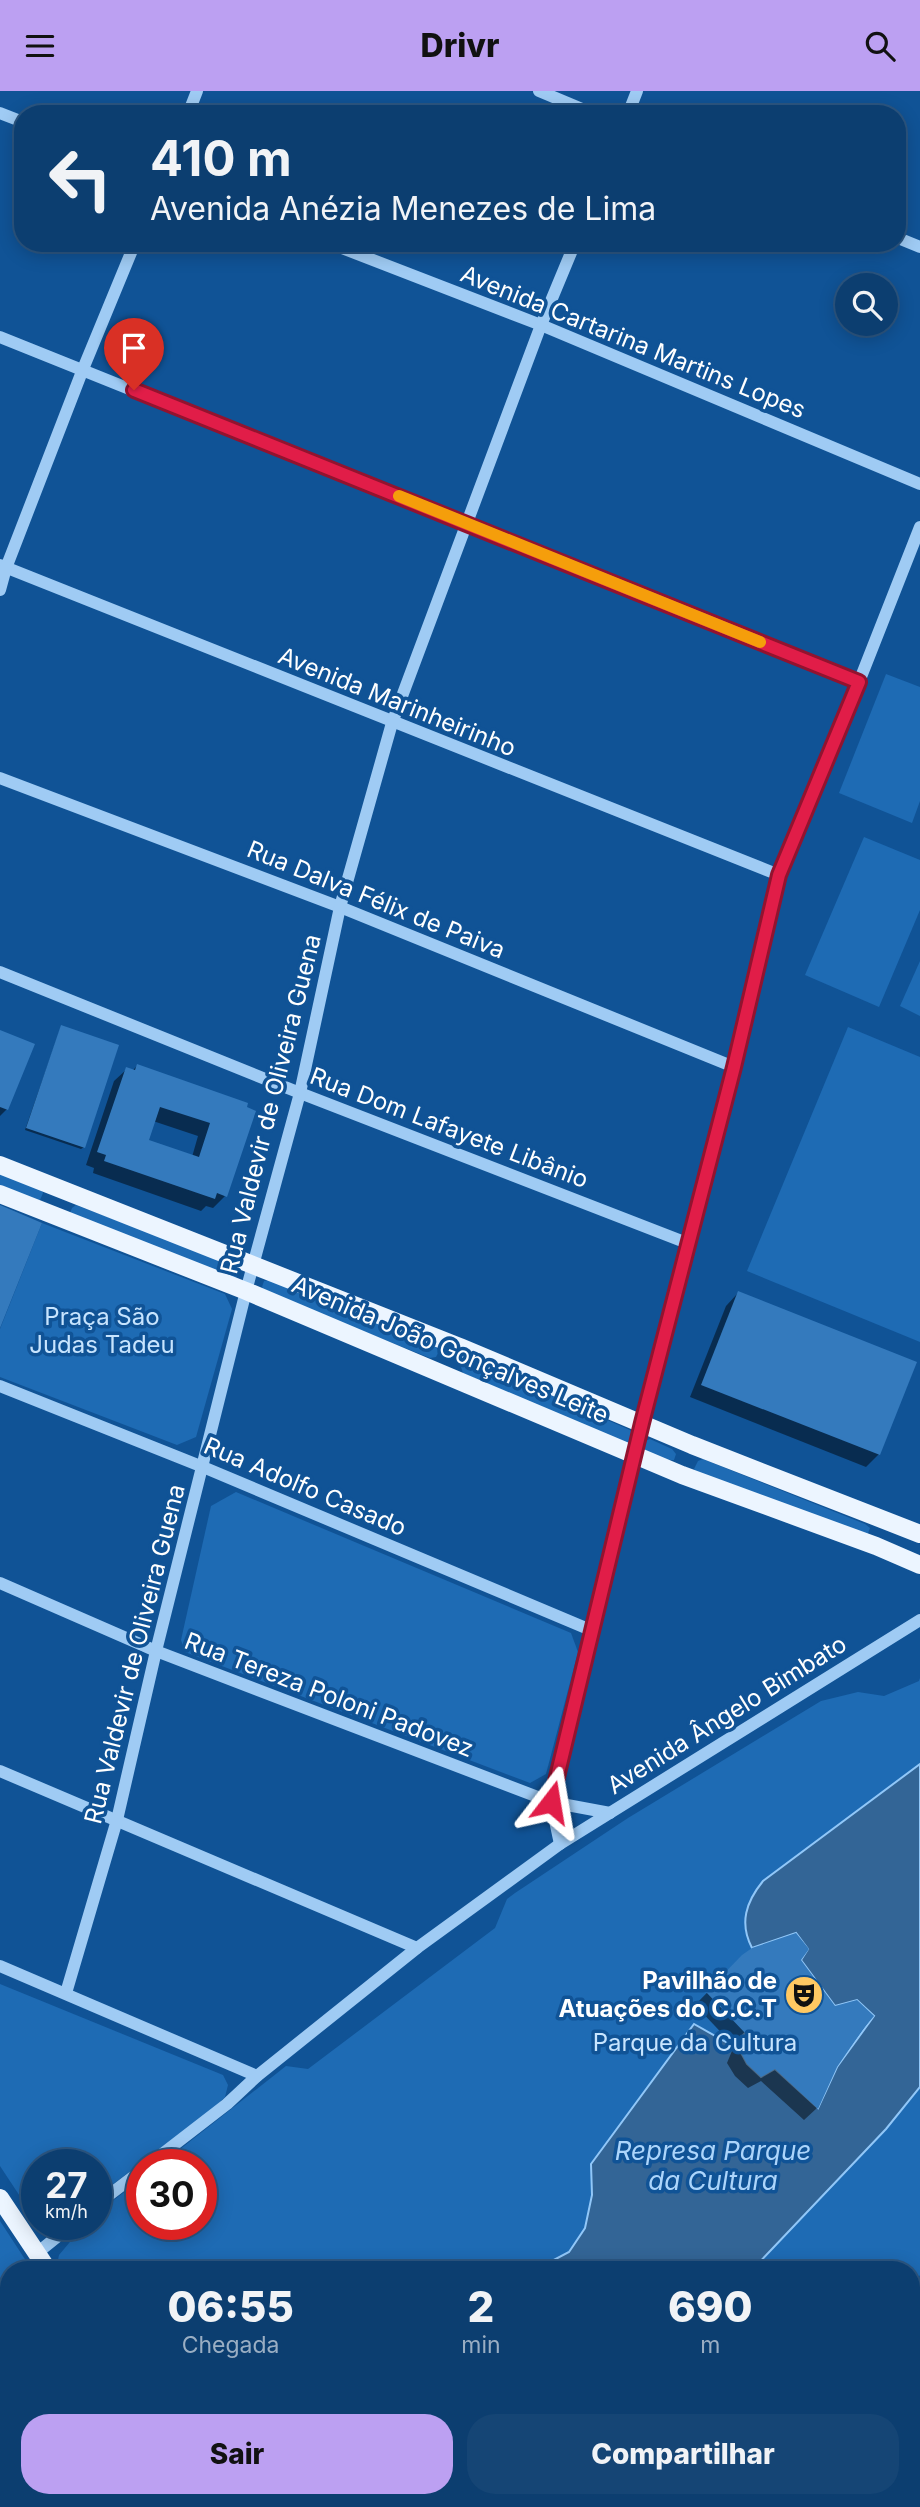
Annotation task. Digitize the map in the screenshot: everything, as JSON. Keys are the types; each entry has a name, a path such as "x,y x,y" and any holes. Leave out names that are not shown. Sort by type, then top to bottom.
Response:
{"main road":[{"name":"Avenida João Gonçalves Leite","path":"0,1165 460,1347 692,1445 920,1534"},
{"path":"47,1213 56,1189"},
{"name":"Avenida João Gonçalves Leite","path":"0,1195 246,1291 682,1475 876,1546 920,1565"},
{"path":"448,1374 460,1347"},
{"path":"682,1475 692,1445"},
{"path":"0,2198 42,2261"}],"street":[{"path":"539,91 572,105"},
{"path":"0,590 3,567 131,252"},
{"name":"Avenida Cartarina Martins Lopes","path":"352,252 541,325 920,484"},
{"name":"Rua Valdevir de Oliveira Guena","path":"66,1993 117,1820 156,1651 246,1291 300,1093 340,907 392,723 541,325 571,252"},
{"path":"0,337 859,682"},
{"path":"560,1844 551,1802 634,1455 734,1067 779,875 920,527"},
{"name":"Avenida Marinheirinho","path":"3,567 779,875"},
{"name":"Rua Dalva Félix de Paiva","path":"0,778 340,907 734,1067"},
{"name":"Rua Dom Lafayete Libânio","path":"0,972 300,1093 687,1243"},
{"name":"Rua Adolfo Casado","path":"0,1386 203,1467 593,1631"},
{"name":"Rua Tereza Poloni Padovez","path":"0,1583 156,1651 551,1802 610,1814"},
{"name":"Avenida Ângelo Bimbato","path":"168,2149 417,1948 560,1844 920,1620"},
{"path":"0,1771 417,1948"},
{"path":"0,1966 257,2076"},
{"path":"112,2193 126,2182"},
{"path":"37,2253 53,2240"}],"green space":[{"path":"886,674 920,687 920,801 912,823 839,793"},
{"path":"864,837 920,860 920,910 879,1007 805,975"},
{"path":"920,961 920,1016 900,1006"},
{"path":"848,1027 920,1057 920,1342 747,1271"},
{"path":"0,1173 41,1189 43,1193 40,1200 34,1202 0,1188"},
{"path":"76,1205 238,1266 241,1270 237,1277 232,1279 70,1213"},
{"name":"Praça São Judas Tadeu","path":"42,1223 225,1294 232,1309 196,1437 177,1445 0,1377 0,1329"},
{"path":"270,1280 434,1345 439,1351 436,1357 430,1358 265,1292 262,1287 264,1281"},
{"path":"470,1360 630,1430 634,1435 629,1444 624,1444 463,1373 461,1367 464,1362"},
{"path":"650,1439 672,1449 676,1454 674,1460 648,1453 642,1447 645,1441"},
{"path":"703,1459 865,1524 870,1528 867,1536 696,1473 694,1469 698,1461"},
{"path":"236,1492 571,1633 578,1652 546,1774 530,1783 185,1652 181,1640 211,1506"},
{"name":"Parque da Cultura","path":"920,1678 920,2261 58,2261 59,2255 72,2240 112,2240 112,2201 126,2191 126,2240 217,2240 217,2149 180,2149 286,2066 308,2069 495,1928 507,1899 628,1818 821,1701 858,1692 884,1696 919,1681"},
{"path":"0,1984 223,2075 228,2085 225,2097 215,2107 159,2149 126,2149 126,2174 112,2185 112,2149 21,2149 21,2198 0,2166"},
{"path":"0,2221 26,2261 0,2261"}],"water":[{"name":"Represa Parque da Cultura","path":"920,1764 920,2087 886,2129 761,2261 552,2261 569,2252 585,2228 592,2195 591,2164 694,2024 733,2046 745,2033 739,2049 747,2064 761,2077 775,2069 818,2108 837,2067 874,2016 857,2000 835,2006 801,1960 808,1949 796,1933 752,1948 746,1930 746,1913 752,1897 763,1881"}],"building":[{"path":"61,1025 119,1045 85,1148 26,1128"},
{"path":"0,1030 35,1044 8,1110 0,1107"},
{"path":"137,1064 248,1103 247,1107 256,1111 227,1197 217,1193 215,1199 104,1161 106,1155 97,1152 126,1067 135,1070","holes":["160,1107 210,1123 199,1157 149,1140"]},
{"path":"0,1205 42,1223 0,1328"},
{"path":"738,1291 917,1362 880,1455 701,1385"},
{"path":"796,1933 809,1949 801,1960 835,2006 857,2000 874,2016 837,2067 818,2109 775,2069 761,2077 747,2064 739,2049 745,2033 706,1992 752,1948"}],"slow traffic":[{"path":"399,496 760,642"}],"place":[{"name":"Pavilhão de Atuações do C.C.T","path":"804,1995"}],"route":[{"path":"134,390 859,682 779,875 734,1067 642,1423 551,1802"}]}
